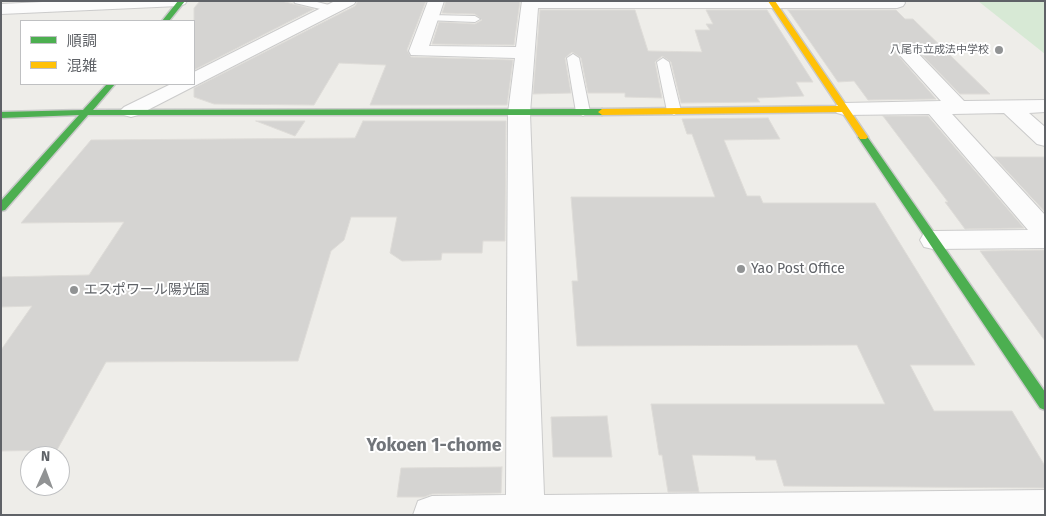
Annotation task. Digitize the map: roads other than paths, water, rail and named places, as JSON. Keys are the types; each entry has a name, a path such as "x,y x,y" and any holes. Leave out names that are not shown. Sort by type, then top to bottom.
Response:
{"street":[{"path":"1,10 181,1"},
{"path":"166,20 181,1"},
{"path":"526,514 518,113 530,2 897,3"},
{"path":"771,2 1045,404"},
{"path":"195,79 341,5"},
{"path":"433,9 418,51 525,54"},
{"path":"905,51 946,108 1045,232"},
{"path":"1,208 109,85"},
{"path":"132,111 184,85"},
{"path":"1,115 132,111 518,113 1045,106"},
{"path":"1010,107 1045,139"},
{"path":"933,240 1045,239"},
{"path":"432,515 806,513 1045,509"}],"lane":[{"path":"299,1 341,5"},
{"path":"433,9 475,19"},
{"path":"573,58 583,112"},
{"path":"663,62 674,111"}],"place":[{"name":"八尾市立成法中学校","path":"999,50"},
{"name":"Yao Post Office","path":"741,269"},
{"name":"エスポワール陽光園","path":"74,290"}],"district":[{"name":"Yokoen 1-chome","path":"434,446"}]}
